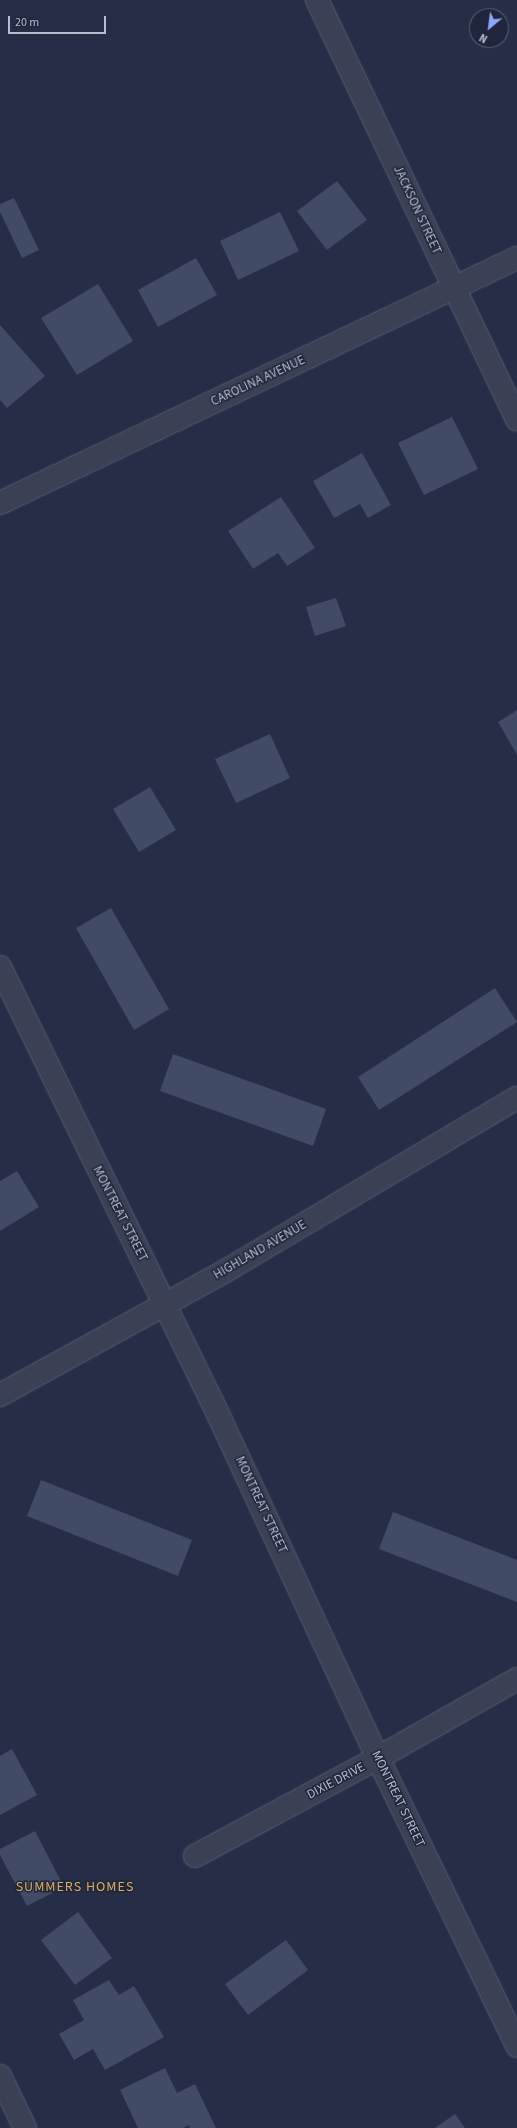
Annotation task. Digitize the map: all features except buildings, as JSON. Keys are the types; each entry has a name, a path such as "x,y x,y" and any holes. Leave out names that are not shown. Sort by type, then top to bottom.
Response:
{"street":[{"name":"JACKSON STREET","path":"317,0 517,420"},
{"name":"CAROLINA AVENUE","path":"0,503 517,258"},
{"name":"MONTREAT STREET","path":"0,967 165,1304 378,1758 517,2046"},
{"name":"HIGHLAND AVENUE","path":"0,1395 165,1304 517,1098"},
{"name":"DIXIE DRIVE","path":"194,1856 378,1758 517,1679"},
{"path":"0,2076 25,2128"}],"district":[{"name":"SUMMERS HOMES","path":"75,1887"}]}
